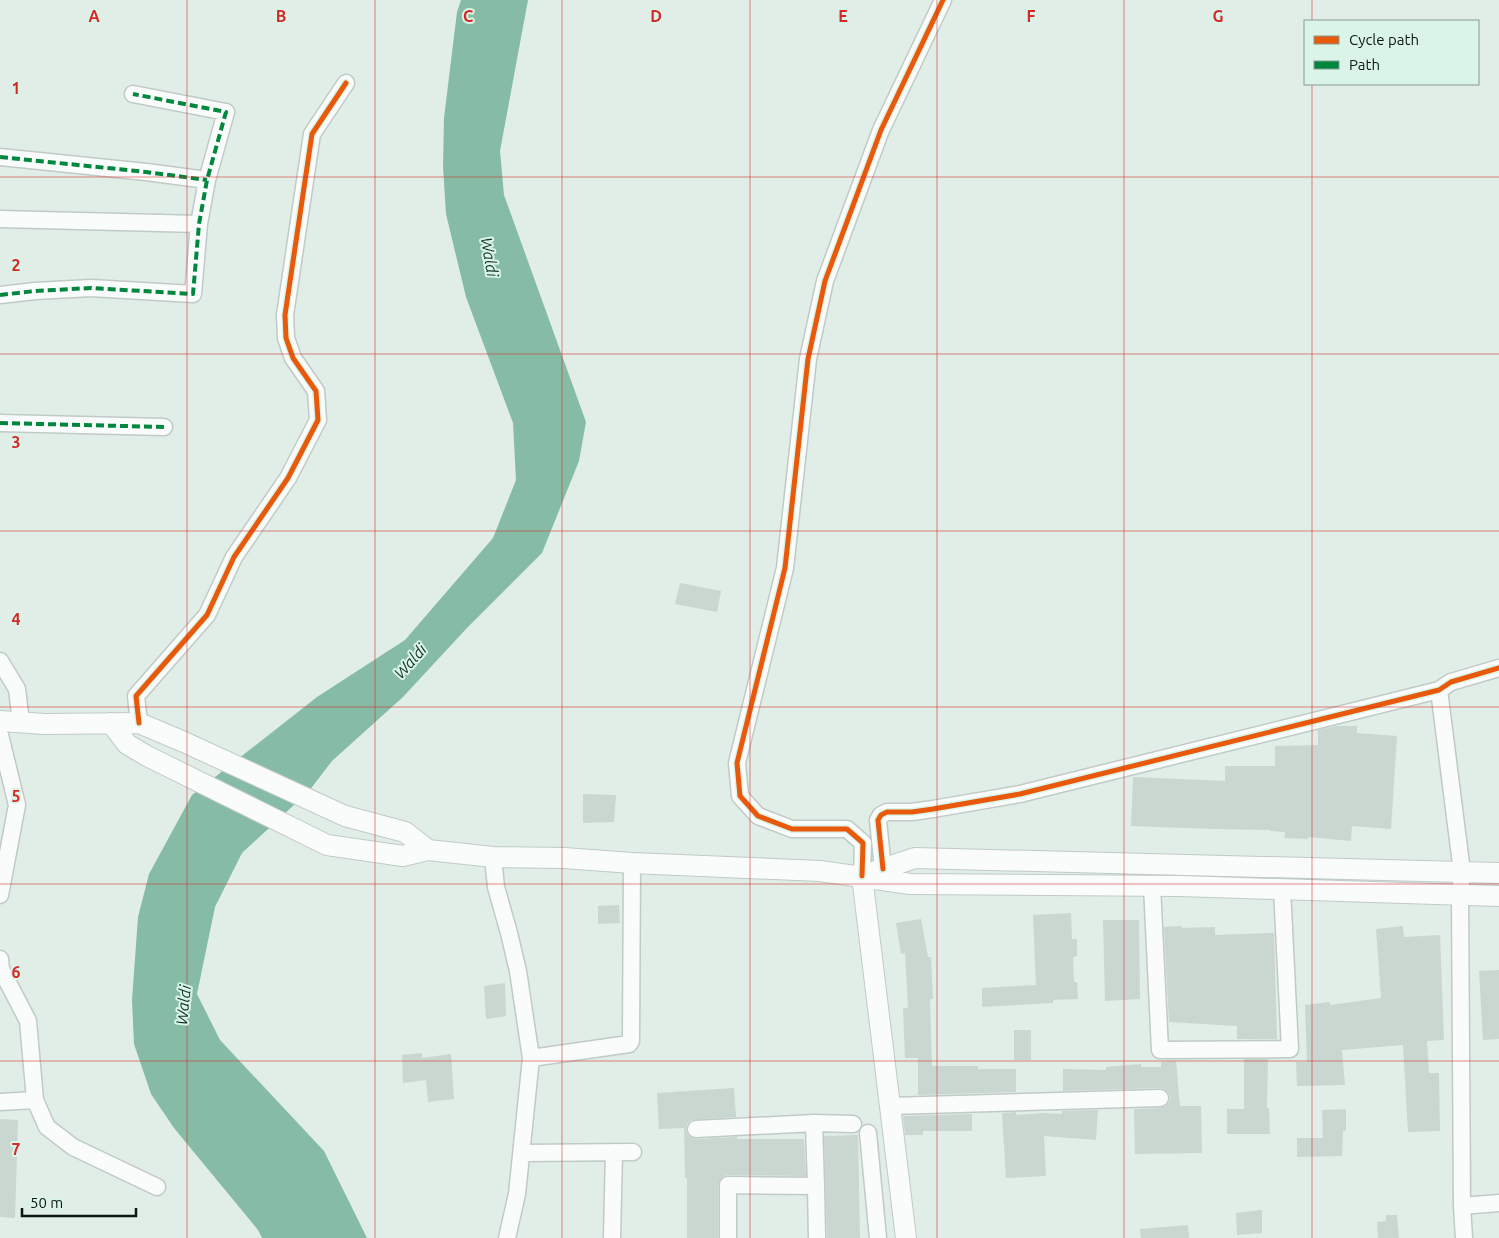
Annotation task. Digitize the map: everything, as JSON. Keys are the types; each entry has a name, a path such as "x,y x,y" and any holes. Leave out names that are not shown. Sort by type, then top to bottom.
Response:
{"main road":[{"path":"0,721 45,724 139,723 344,816 405,832 428,850"},
{"path":"111,723 127,744 147,756 328,845 403,856 428,850 493,857 564,858 632,863 820,871 910,884 1152,886 1499,896"},
{"path":"862,876 915,858 1499,873"},
{"path":"862,876 906,1238"}],"street":[{"path":"862,876 863,843 847,829 792,829 758,816 740,796 736,763 785,568 808,359 825,281 882,130 944,0"},
{"path":"139,723 136,696 207,615 234,557 288,478 318,420 316,391 293,358 286,338 285,315 312,134 346,83"},
{"path":"0,295 91,288 193,294 198,224 207,180 226,112 133,94"},
{"path":"0,157 207,180"},
{"path":"0,219 198,224"},
{"path":"0,423 164,427"},
{"path":"0,661 17,689 21,722"},
{"path":"883,869 878,820 881,815 887,812 912,812 1020,794 1439,690 1451,682 1499,668"},
{"path":"1439,690 1462,872 1460,895 1462,1206 1464,1238"},
{"path":"0,735 6,786 17,805 0,895"},
{"path":"493,857 496,887 518,971 531,1058 517,1194 507,1238"},
{"path":"531,1058 628,1044 631,1041 632,863"},
{"path":"1152,886 1160,1050 1290,1049 1282,889"},
{"path":"0,959 1,969 28,1021 35,1100 47,1127 74,1147 157,1187"},
{"path":"890,1106 1160,1098"},
{"path":"0,1102 35,1100"},
{"path":"814,1123 817,1238"},
{"path":"696,1129 814,1123 853,1124"},
{"path":"868,1133 878,1238"},
{"path":"612,1238 614,1152"},
{"path":"522,1153 633,1152"},
{"path":"728,1238 728,1185 816,1186"},
{"path":"1462,1206 1499,1203"}],"water":[{"name":"Waldi","path":"461,0 528,0 500,151 504,195 586,422 579,461 542,553 466,629 403,697 332,761 309,791 242,853 215,907 197,994 220,1040 324,1151 367,1238 262,1238 258,1230 174,1128 151,1094 134,1044 132,1000 138,917 149,874 192,795 317,697 405,640 493,538 516,480 513,423 466,297 446,214 443,166 444,118 457,12"}],"building":[{"path":"680,583 721,591 717,612 675,604"},
{"path":"1337,726 1357,726 1357,733 1397,736 1391,829 1352,826 1351,841 1308,837 1308,839 1284,838 1285,832 1270,830 1131,826 1133,777 1225,781 1225,766 1275,766 1275,746 1318,745 1318,730"},
{"path":"583,794 616,795 614,822 583,823"},
{"path":"619,905 620,923 598,924 598,906"},
{"path":"1071,913 1072,939 1077,939 1077,956 1073,957 1074,982 1077,982 1078,999 1053,1000 1053,1003 982,1007 982,988 1036,985 1033,915"},
{"path":"921,919 928,957 931,957 933,999 930,999 932,1066 978,1066 978,1069 1016,1069 1016,1092 918,1095 918,1058 905,1058 903,1008 908,1008 905,953 901,954 896,923"},
{"path":"1103,920 1139,920 1140,999 1105,1001"},
{"path":"1182,926 1182,928 1215,927 1215,935 1274,933 1277,1039 1237,1039 1237,1026 1169,1022 1164,927"},
{"path":"1403,926 1404,937 1440,935 1444,1040 1427,1041 1429,1073 1439,1073 1440,1131 1408,1132 1403,1045 1342,1050 1345,1085 1297,1086 1296,1062 1307,1062 1305,1005 1330,1002 1330,1005 1381,998 1376,929"},
{"path":"1499,970 1499,1039 1483,1040 1479,971"},
{"path":"505,983 506,1016 486,1019 484,986"},
{"path":"1014,1030 1031,1030 1031,1060 1014,1060"},
{"path":"422,1053 422,1058 451,1054 454,1099 428,1102 426,1080 403,1083 402,1055"},
{"path":"1244,1059 1268,1059 1267,1108 1269,1108 1270,1134 1227,1134 1227,1109 1244,1109"},
{"path":"1176,1061 1180,1106 1201,1106 1202,1153 1135,1154 1134,1109 1166,1106 1170,1097 1164,1089 1063,1091 1063,1069 1106,1070 1106,1067 1141,1064 1141,1067 1161,1067 1161,1062"},
{"path":"734,1088 736,1117 691,1120 687,1124 686,1129 688,1135 697,1139 737,1137 737,1139 804,1139 806,1176 724,1176 718,1185 718,1238 687,1238 687,1178 685,1178 684,1128 659,1129 657,1093"},
{"path":"1346,1109 1346,1131 1343,1131 1342,1156 1297,1157 1297,1138 1323,1138 1322,1110"},
{"path":"1098,1110 1096,1140 1044,1136 1046,1176 1006,1178 1002,1113 1016,1112 1016,1115 1062,1114 1062,1111"},
{"path":"972,1114 972,1131 923,1131 923,1135 905,1135 903,1116"},
{"path":"0,1119 18,1120 15,1218 0,1217"},
{"path":"858,1135 860,1238 827,1238 824,1136"},
{"path":"1262,1210 1262,1233 1237,1235 1236,1213"},
{"path":"1386,1215 1397,1215 1399,1238 1378,1238 1377,1222 1386,1221"},
{"path":"1188,1225 1189,1238 1141,1238 1140,1229"}],"marked path":[{"path":"0,295 91,288 193,294 199,224 207,180 226,112 133,94"},
{"path":"0,157 207,180"},
{"path":"0,423 164,427"}],"cycle path":[{"path":"862,876 863,843 847,829 792,829 758,816 740,796 737,763 785,568 808,359 825,281 881,130 943,0"},
{"path":"139,723 136,696 207,615 234,557 288,478 318,420 316,391 293,358 286,338 285,315 312,134 346,83"},
{"path":"883,869 878,820 881,815 887,812 912,812 1020,794 1439,690 1451,682 1499,668"}]}
